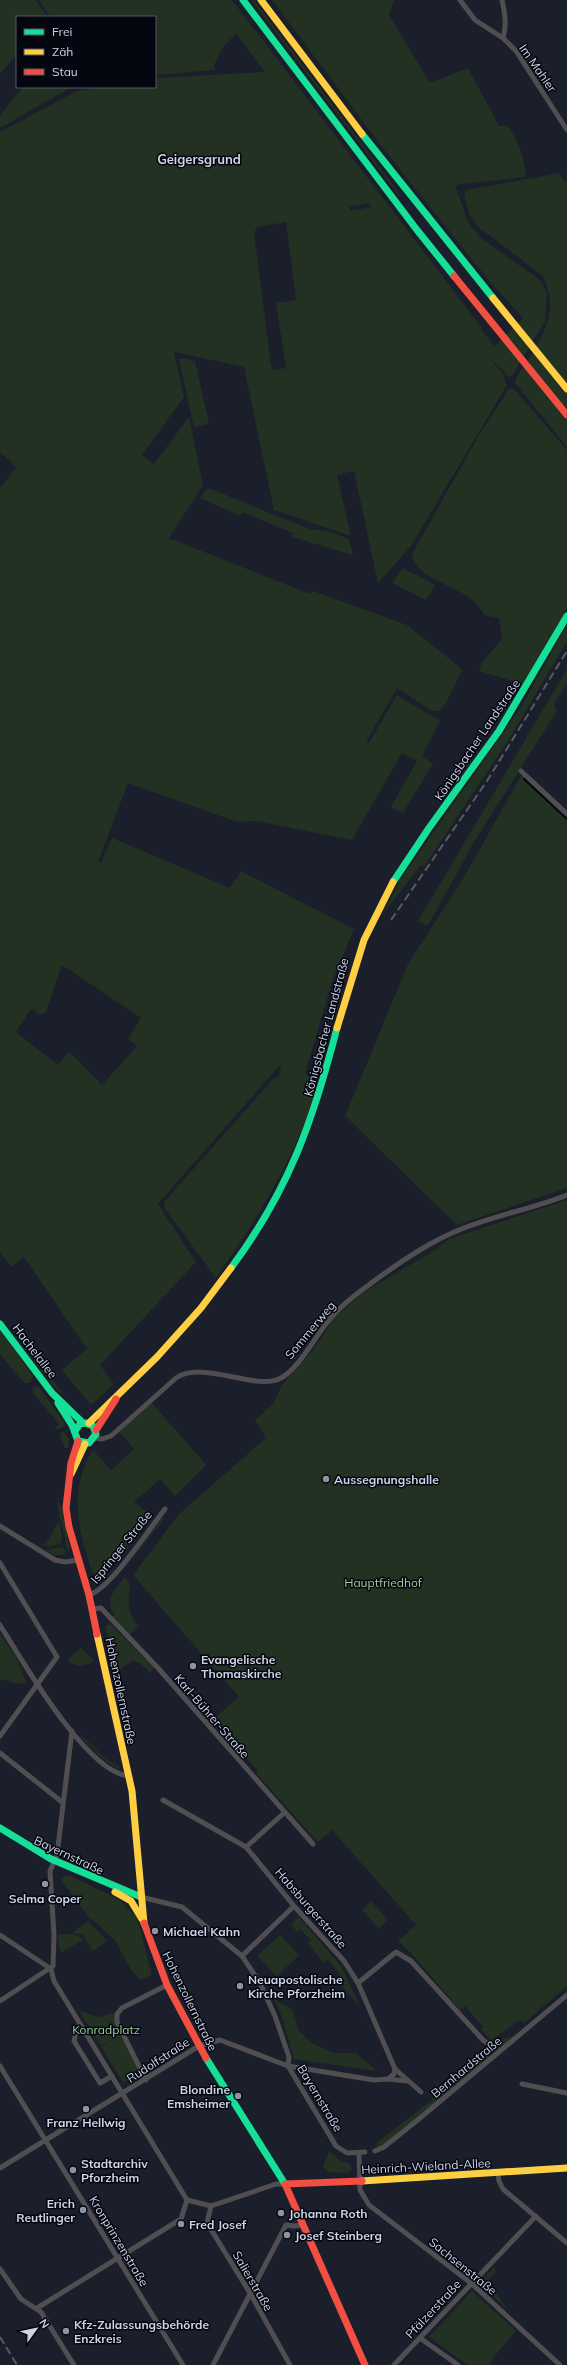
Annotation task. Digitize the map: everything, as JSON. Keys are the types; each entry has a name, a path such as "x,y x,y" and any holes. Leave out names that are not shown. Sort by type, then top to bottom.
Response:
{"main road":[{"path":"243,0 325,110 494,326 567,415"},
{"path":"261,0 390,171 506,316 567,389"},
{"name":"Königsbacher Landstraße","path":"86,1423 156,1358 200,1309 240,1257 262,1224 305,1136 321,1091 350,976 375,915 401,869 526,689 567,616"},
{"name":"Hachelallee","path":"0,1324 52,1392 75,1431 78,1441"},
{"name":"Hachelallee","path":"52,1392 86,1423 96,1430"},
{"name":"Königsbacher Landstraße","path":"96,1430 120,1392"},
{"path":"75,1431 78,1426 86,1423"},
{"path":"78,1441 85,1444 95,1438 96,1430"},
{"name":"Hohenzollernstraße","path":"78,1441 71,1463 71,1474 66,1508 89,1595 132,1791 144,1922 167,1985 199,2046 295,2202 302,2225 365,2365"},
{"name":"Hohenzollernstraße","path":"71,1474 85,1444"},
{"name":"Bayernstraße","path":"0,1828 30,1850 54,1862 110,1886 141,1897"},
{"name":"Bayernstraße","path":"110,1886 113,1891 131,1901 144,1922"},
{"name":"Heinrich-Wieland-Allee","path":"285,2184 567,2168"}],"street":[{"name":"Im Mahler","path":"460,0 475,20 503,38 523,60 567,130"},
{"path":"502,0 506,19 506,28 503,38"},
{"path":"520,771 567,814"},
{"name":"Sommerweg","path":"95,1438 102,1439 110,1436 176,1378 186,1372 266,1381 278,1379 303,1356 334,1315 359,1292 410,1258 452,1233 567,1195"},
{"name":"Ispringer Straße","path":"89,1595 97,1592 116,1572 165,1509"},
{"path":"0,1526 55,1560 64,1562 79,1560"},
{"path":"0,1564 57,1657 0,1736"},
{"name":"Karl-Bührer-Straße","path":"92,1609 101,1608 158,1668 284,1813 302,1829 313,1844"},
{"path":"0,1625 38,1684 72,1732 100,1761 118,1774 128,1776"},
{"path":"72,1732 62,1802 57,1855 50,1871 54,1958 51,1969 54,1981 186,2200 211,2206 276,2184 285,2184"},
{"path":"0,1752 62,1802"},
{"name":"Habsburgerstraße","path":"163,1800 246,1847 294,1906 344,1961 358,1983 395,2069 407,2082 421,2092"},
{"path":"246,1847 284,1813"},
{"name":"Bayernstraße","path":"141,1897 182,1907 242,1956 260,1982 276,2016 289,2057 288,2066 336,2146 347,2153 359,2153"},
{"path":"242,1956 294,1906"},
{"path":"0,1935 51,1969"},
{"path":"358,1983 396,1952 411,1961 483,2040 490,2045"},
{"path":"0,2001 51,1969"},
{"path":"146,2080 116,2020 117,2014 122,2008 167,1985"},
{"name":"Bernhardstraße","path":"375,2151 384,2147 420,2118 567,1994"},
{"path":"82,2027 76,2032 74,2041 100,2084 112,2076"},
{"name":"Rudolfstraße","path":"0,2168 122,2095 199,2046 220,2040 288,2066 374,2080 388,2079 407,2082"},
{"name":"Kronprinzenstraße","path":"0,2066 116,2258 184,2365"},
{"path":"388,2079 394,2074 395,2069"},
{"path":"522,2084 567,2093"},
{"path":"359,2181 359,2153 365,2152"},
{"path":"498,2173 503,2189 567,2243"},
{"name":"Sachsenstraße","path":"359,2181 361,2194 373,2208 471,2283 560,2365"},
{"path":"37,2308 181,2219 186,2200"},
{"name":"Salierstraße","path":"211,2206 207,2223 250,2293 290,2365"},
{"name":"Pfälzerstraße","path":"394,2365 536,2216"},
{"path":"213,2365 286,2225 302,2225"},
{"path":"0,2269 21,2299 37,2308 74,2365"},
{"path":"420,2338 458,2365"}],"green space":[{"path":"0,0 36,0 46,16 16,16 16,55 0,74"},
{"path":"39,0 232,0 482,328 481,329 494,346 523,318 490,282 382,147 272,0 394,0 389,15 430,83 468,68 499,126 508,126 518,144 524,163 526,177 455,185 468,222 481,238 540,280 547,293 545,321 512,376 509,377 488,356 503,374 507,385 411,546 378,583 354,471 337,475 351,536 274,510 244,367 174,352 184,397 142,455 154,464 189,417 203,485 169,538 310,594 313,591 407,625 463,670 446,703 438,711 432,711 397,688 366,742 369,743 397,695 440,721 422,756 433,764 403,813 391,807 417,761 402,753 352,840 256,821 237,822 128,783 98,862 101,863 112,838 230,888 241,871 354,929 332,982 305,1073 314,1081 312,1088 316,1092 314,1099 294,1148 271,1192 245,1235 216,1278 165,1209 164,1202 273,1079 278,1078 281,1067 280,1065 158,1204 196,1262 100,1365 114,1384 91,1405 62,1370 87,1349 24,1257 11,1267 0,1252 0,488 16,467 0,452 0,132 77,91 92,88 156,88 156,78 265,72 236,33 222,49 214,65 215,70 156,75 156,16 49,16","holes":["369,203 371,207 350,211 349,207","286,222 296,300 276,303 286,368 274,370 271,365 254,233 257,227","62,965 141,1018 128,1039 137,1046 102,1085 69,1051 58,1065 16,1032 31,1009 35,1010 39,1015 46,1012"]},
{"path":"251,0 254,0 400,194 399,196"},
{"path":"22,88 70,88 0,128 0,115"},
{"path":"559,173 563,180 567,181 567,447 515,383 521,369 527,362 539,341 548,321 550,300 543,276 477,226 469,213 464,194 467,190"},
{"path":"182,358 195,361 209,424 194,427 179,359"},
{"path":"513,388 567,450 567,608 523,684 479,671 483,661 502,639 499,618 484,615 478,605 468,597 433,579 423,572 416,564 412,554 479,435 509,389"},
{"path":"211,489 312,530 331,532 341,536 349,540 353,555 292,537 293,533 242,512 240,516 200,498 205,490"},
{"path":"403,568 435,585 426,600 392,583"},
{"path":"567,625 567,641 510,738 425,865 420,866 383,914 402,877 521,707"},
{"path":"567,669 567,683 554,704 557,711 474,842 428,926 418,921"},
{"path":"522,774 567,816 567,1188 457,1225 345,1116 408,964 464,877"},
{"name":"Hauptfriedhof","path":"567,1200 567,1986 524,2023 520,2020 491,2040 481,2029 483,2027 465,2006 460,2010 411,1953 398,1941 416,1925 332,1830 318,1842 256,1773 258,1771 213,1719 239,1697 133,1575 178,1515 266,1438 255,1420 274,1403 281,1386 312,1351 335,1317 364,1292 432,1252 449,1239"},
{"path":"0,1330 33,1376 30,1383 24,1383 0,1354"},
{"path":"30,1352 47,1373 44,1374 29,1355"},
{"path":"51,1378 63,1393 62,1394 48,1380"},
{"path":"36,1386 40,1388 64,1422 65,1426 57,1430 55,1427 59,1424 33,1393 33,1389"},
{"path":"151,1402 206,1465 175,1496 160,1479 134,1502 151,1515 104,1576 100,1578 96,1577 90,1567 78,1514 79,1488 86,1462 93,1450 111,1470 134,1449 119,1432"},
{"path":"61,1432 64,1432 69,1439 68,1448 65,1448 60,1436"},
{"path":"57,1503 60,1503 70,1548 68,1553"},
{"path":"164,1517 165,1518 123,1570 161,1519"},
{"path":"59,1520 62,1537 61,1543 49,1547 39,1544 46,1544"},
{"path":"62,1547 66,1554 55,1555 45,1550"},
{"path":"125,1577 130,1584 130,1611 138,1626 129,1635 112,1617 115,1614 110,1604 112,1595"},
{"path":"108,1622 154,1667 150,1673 140,1663 132,1661 115,1673 114,1659 105,1626 108,1625"},
{"path":"0,1634 17,1659 27,1684 14,1683 2,1679 0,1681"},
{"path":"81,1648 94,1660 91,1663 80,1666 67,1660"},
{"path":"81,1735 107,1760 119,1766 119,1770 102,1758 80,1736"},
{"path":"69,1875 118,1899 137,1917 152,1975 140,1980 130,1968 115,1940 87,1915 60,1878"},
{"path":"371,1901 388,1920 379,1929 362,1910"},
{"path":"298,1916 341,1966 368,2024 359,2006 343,1988 344,1980 328,1959 323,1962 308,1944 311,1940 300,1929 297,1932 291,1925"},
{"path":"88,1921 107,1941 93,1951 83,1935 72,1933"},
{"path":"58,1934 70,1934 82,1938 92,1952 83,1940 62,1952 59,1947"},
{"path":"280,1935 299,1955 277,1976 257,1956"},
{"path":"274,1999 293,2010 298,2030 312,2043 333,2053 356,2053 377,2071 294,2059 282,2017"},
{"name":"Konradplatz","path":"79,2011 99,2017 117,2012 116,2015 142,2073 123,2082 101,2046 115,2038 101,2045"},
{"path":"516,2036 380,2147 376,2146 377,2143 384,2137 437,2096 483,2051 504,2039"},
{"path":"329,2151 341,2161 349,2163 352,2169 348,2173 328,2172 323,2167"},
{"path":"494,2267 496,2272 485,2283 498,2295 508,2310 480,2284"},
{"path":"472,2291 516,2331 494,2357 490,2365 468,2365 429,2337"}],"waterway":[{"path":"524,779 567,819"}],"railway":[{"path":"391,920 487,781 567,651"},
{"path":"0,2337 17,2365"}],"traffic: fast":[{"path":"243,0 417,230 454,276"},
{"path":"362,134 493,298"},
{"path":"393,882 429,828 499,731 567,616"},
{"path":"231,1268 269,1211 297,1154 318,1094 337,1028"},
{"path":"0,1324 52,1393 83,1423"},
{"path":"58,1403 72,1425 78,1441 89,1443 96,1434 93,1426 86,1423 80,1424 75,1431"},
{"path":"0,1828 51,1859 141,1897"},
{"path":"206,2058 285,2184"}],"traffic: slow":[{"path":"261,0 362,134"},
{"path":"493,298 567,389"},
{"path":"337,1028 364,940 393,882"},
{"path":"89,1423 157,1357 201,1308 231,1268"},
{"path":"71,1474 85,1444"},
{"path":"97,1634 132,1791 144,1923"},
{"path":"115,1892 131,1901 142,1919"},
{"path":"362,2181 567,2168"}],"traffic: jam":[{"path":"454,276 567,415"},
{"path":"96,1430 116,1399"},
{"path":"78,1441 71,1463 66,1508 69,1527 89,1595 97,1634"},
{"path":"144,1923 167,1985 206,2058"},
{"path":"362,2181 285,2184 365,2365"}],"place":[{"name":"Aussegnungshalle","path":"326,1479"},
{"name":"Evangelische Thomaskirche","path":"193,1666"},
{"name":"Selma Coper","path":"45,1884"},
{"name":"Michael Kahn","path":"155,1931"},
{"name":"Neuapostolische Kirche Pforzheim","path":"240,1986"},
{"name":"Blondine Emsheimer","path":"238,2096"},
{"name":"Franz Hellwig","path":"86,2109"},
{"name":"Stadtarchiv Pforzheim","path":"73,2170"},
{"name":"Erich Reutlinger","path":"83,2210"},
{"name":"Johanna Roth","path":"281,2213"},
{"name":"Fred Josef","path":"181,2224"},
{"name":"Josef Steinberg","path":"287,2235"},
{"name":"Kfz-Zulassungsbehörde Enzkreis","path":"66,2331"}],"district":[{"name":"Geigersgrund","path":"199,159"}]}
